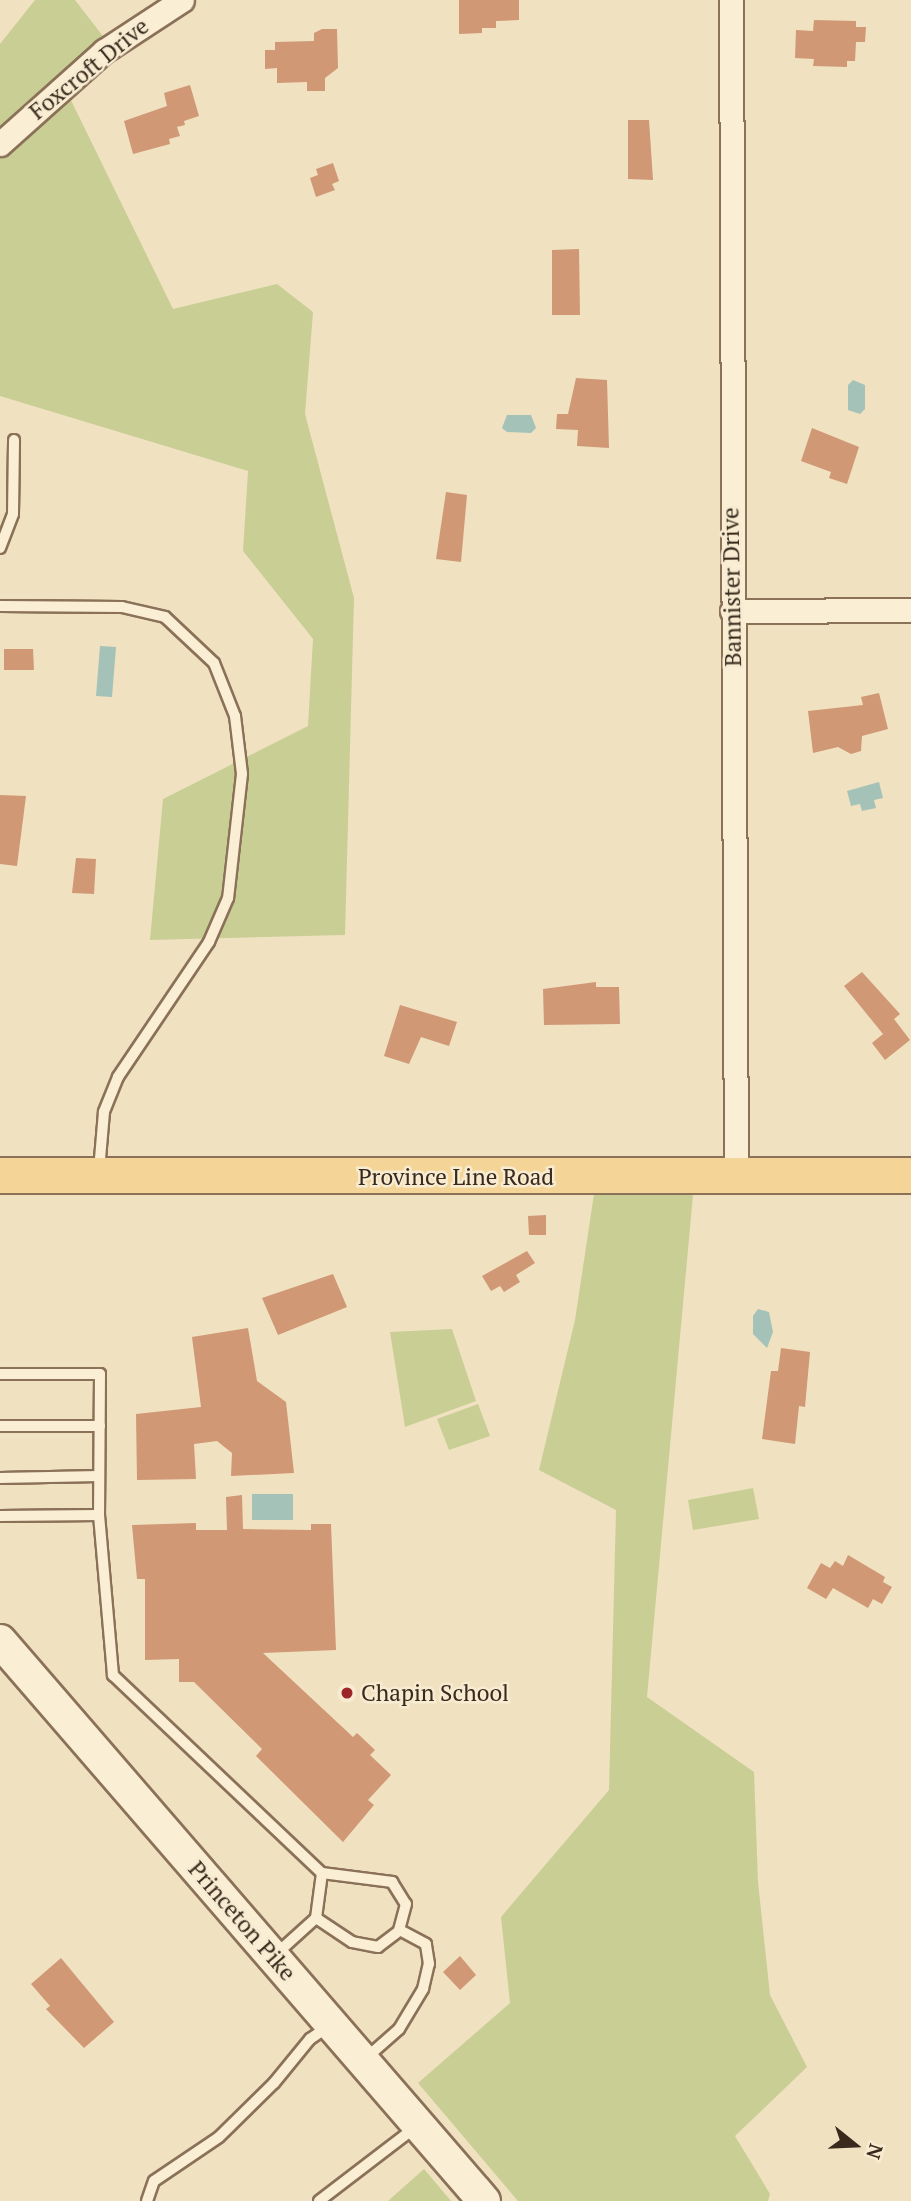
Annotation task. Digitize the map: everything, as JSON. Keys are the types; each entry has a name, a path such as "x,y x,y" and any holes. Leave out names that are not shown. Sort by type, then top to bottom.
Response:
{"main road":[{"name":"Province Line Road","path":"0,1175 911,1175"},
{"name":"Princeton Pike","path":"0,1641 484,2201"}],"street":[{"name":"Foxcroft Drive","path":"0,144 104,51 182,0"},
{"name":"Bannister Drive","path":"732,0 736,1174"},
{"path":"732,611 911,610"}],"lane":[{"path":"0,548 13,514 14,440"},
{"path":"0,606 122,607 165,617 214,663 235,716 243,774 228,898 209,942 118,1077 104,1112 100,1177"},
{"path":"0,1374 100,1374 99,1515 113,1675 322,1873 392,1882 406,1904 400,1930 378,1947 352,1942 316,1918"},
{"path":"0,1426 100,1426"},
{"path":"0,1478 99,1476"},
{"path":"0,1516 99,1515"},
{"path":"273,1957 316,1918 322,1873"},
{"path":"363,2062 399,2029 423,1989 429,1964 426,1944 400,1930"},
{"path":"147,2201 154,2181 219,2137 275,2084 310,2039 331,2024"},
{"path":"319,2201 418,2125"}],"green space":[{"path":"35,0 75,0 109,44 65,88 173,309 277,284 313,312 305,414 354,598 345,935 150,940 163,799 308,726 313,639 243,551 248,471 0,396 0,44"},
{"path":"594,1194 693,1195 647,1697 754,1772 758,1882 770,1995 807,2067 735,2136 770,2194 768,2201 518,2201 418,2083 510,2003 501,1917 609,1790 616,1510 539,1470 575,1320"},
{"path":"452,1329 476,1401 405,1427 390,1332"},
{"path":"478,1404 490,1436 449,1450 437,1419"},
{"path":"753,1488 759,1519 693,1530 688,1500"},
{"path":"424,2169 451,2201 388,2201"}],"water":[{"path":"853,380 865,385 865,409 860,414 848,410 848,385"},
{"path":"507,415 531,415 536,428 531,433 507,432 502,428"},
{"path":"100,646 116,647 112,697 96,696"},
{"path":"879,782 883,798 874,800 876,808 862,811 860,804 851,806 847,791"},
{"path":"758,1309 769,1312 773,1332 767,1348 753,1334 753,1316"},
{"path":"252,1494 293,1494 293,1520 252,1520"}],"building":[{"path":"459,0 519,0 519,20 496,21 496,28 482,28 482,33 459,34"},
{"path":"814,20 856,21 856,27 866,27 865,42 856,42 855,61 847,61 847,67 813,66 814,59 795,58 796,30 813,31"},
{"path":"322,29 337,29 338,68 325,78 325,91 307,91 307,82 277,83 277,68 265,69 265,50 275,50 275,42 314,41 314,33"},
{"path":"190,85 199,116 184,121 185,125 177,127 180,136 169,139 170,144 133,154 124,121 167,106 164,93"},
{"path":"628,120 649,120 653,180 628,179"},
{"path":"333,163 339,181 332,184 335,190 316,197 310,178 318,175 316,169"},
{"path":"579,249 580,315 552,315 552,250"},
{"path":"576,378 607,380 609,448 577,446 578,430 556,429 557,414 568,414"},
{"path":"812,428 859,447 847,484 829,478 831,472 801,461"},
{"path":"446,492 467,495 461,562 436,559"},
{"path":"4,649 33,649 34,670 4,670"},
{"path":"879,693 888,729 862,736 861,751 851,754 838,747 813,753 808,711 863,705 861,697"},
{"path":"0,795 26,796 17,866 0,864"},
{"path":"76,858 96,859 94,894 72,893"},
{"path":"862,972 900,1014 894,1019 910,1040 885,1060 872,1043 883,1034 844,986"},
{"path":"596,982 596,987 619,987 620,1024 544,1025 543,989"},
{"path":"400,1005 457,1022 449,1046 421,1037 409,1064 384,1056"},
{"path":"546,1215 546,1235 529,1235 528,1216"},
{"path":"527,1251 535,1263 516,1275 520,1282 504,1292 500,1286 491,1291 482,1276"},
{"path":"333,1274 347,1307 278,1335 262,1298"},
{"path":"248,1328 257,1381 286,1402 294,1473 231,1476 232,1453 217,1441 194,1444 196,1479 137,1480 136,1414 201,1407 192,1337"},
{"path":"781,1348 810,1352 805,1407 799,1406 795,1444 762,1439 771,1371 778,1371"},
{"path":"242,1495 243,1529 311,1530 311,1524 331,1524 336,1650 263,1653 353,1737 357,1733 375,1750 370,1755 391,1775 368,1800 374,1805 343,1842 256,1756 262,1749 194,1682 179,1682 179,1659 145,1660 145,1579 137,1579 132,1525 196,1523 196,1530 227,1530 226,1497"},
{"path":"848,1555 885,1577 883,1582 892,1587 882,1604 873,1599 868,1608 833,1588 826,1599 807,1588 821,1563 830,1568 835,1561 843,1566"},
{"path":"460,1956 476,1975 460,1990 443,1972"},
{"path":"61,1958 114,2022 84,2048 46,2009 50,2006 31,1984"}],"place":[{"name":"Chapin School","path":"347,1693"}]}
